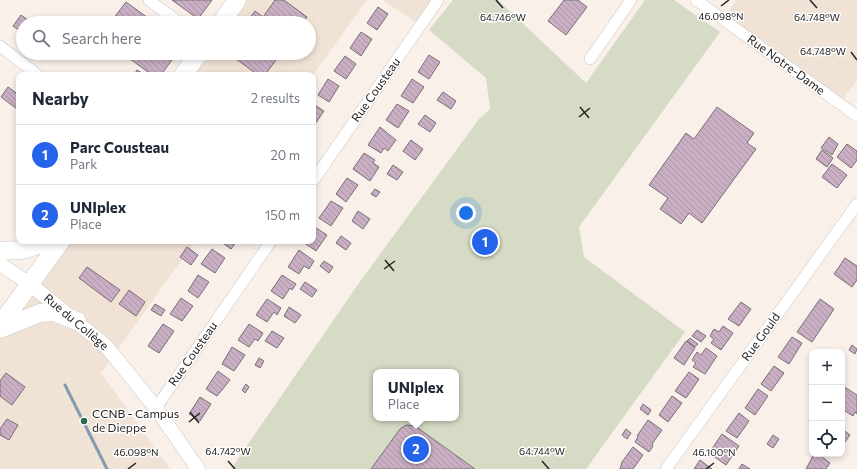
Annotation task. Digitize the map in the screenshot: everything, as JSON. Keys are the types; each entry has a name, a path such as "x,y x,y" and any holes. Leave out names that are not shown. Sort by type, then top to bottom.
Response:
{"main road":[{"path":"226,16 237,0"},
{"path":"185,72 194,60"},
{"path":"0,251 23,250 41,244"},
{"path":"0,325 59,244"},
{"path":"0,329 40,313 54,312 77,321"}],"street":[{"path":"149,0 171,16"},
{"name":"Rue Cousteau","path":"316,177 438,0"},
{"path":"590,59 631,0"},
{"name":"Rue Notre-Dame","path":"696,0 857,116"},
{"path":"0,46 16,58"},
{"path":"18,60 34,72"},
{"name":"Rue Gould","path":"666,469 857,204"},
{"name":"Rue Cousteau","path":"156,408 269,244"},
{"name":"Rue du Collège","path":"0,264 30,284 106,346 156,408 198,469"}],"shaded area":[{"path":"237,0 367,0 315,72 185,72 194,60 316,60 316,16 226,16"},
{"path":"383,0 445,0 424,28"},
{"path":"736,0 857,0 857,80 839,104 723,19"},
{"path":"59,244 193,244 101,373 170,469 0,469 0,325"}],"green space":[{"path":"453,0 498,0 586,83 645,0 674,0 720,32 579,227 584,257 685,332 586,469 231,469 359,283 479,119 490,109 486,78 429,30"}],"building":[{"path":"172,0 212,0 200,16 194,16"},
{"path":"275,0 284,0 306,16 264,16"},
{"path":"564,0 578,0 587,7 566,35 548,21"},
{"path":"126,2 145,16 115,16"},
{"path":"378,7 388,14 377,30 367,23"},
{"path":"255,11 262,16 251,16"},
{"path":"361,32 372,39 361,56 350,48"},
{"path":"429,55 440,62 429,79 418,72"},
{"path":"345,56 356,64 346,79 334,71"},
{"path":"132,60 172,60 163,72 148,72"},
{"path":"238,60 276,60 267,72 254,72"},
{"path":"328,79 339,86 329,102 318,95"},
{"path":"412,79 424,87 413,103 401,96"},
{"path":"8,87 16,93 16,108 1,97"},
{"path":"443,92 456,101 451,109 437,100"},
{"path":"397,104 409,111 398,128 386,120"},
{"path":"316,106 324,111 316,123"},
{"path":"717,107 754,133 747,143 756,149 702,223 689,213 681,224 660,209 668,198 649,185 686,133 694,139"},
{"path":"425,115 436,123 430,132 418,124"},
{"path":"380,127 396,140 388,151 384,148 381,153 368,145"},
{"path":"829,137 838,144 832,155 821,148"},
{"path":"411,140 423,149 415,160 403,151"},
{"path":"847,144 857,151 857,160 851,168 837,157"},
{"path":"822,150 833,158 827,167 816,159"},
{"path":"364,153 375,160 373,163 379,167 370,181 353,169"},
{"path":"832,164 847,175 837,188 822,177"},
{"path":"393,165 403,172 397,180 387,174"},
{"path":"347,178 358,185 346,202 336,194"},
{"path":"375,189 380,192 376,197 371,194"},
{"path":"331,201 343,208 331,226 319,218"},
{"path":"358,211 370,219 363,229 352,221"},
{"path":"316,228 327,235 316,251 306,244 316,244"},
{"path":"341,236 351,243 346,250 336,243"},
{"path":"224,244 235,244 231,249"},
{"path":"187,247 198,255 191,265 180,257"},
{"path":"212,249 225,258 215,273 201,264"},
{"path":"299,250 314,261 309,269 304,266 299,274 288,267"},
{"path":"845,258 857,266 857,280 852,287 834,274"},
{"path":"324,261 333,267 329,273 320,266"},
{"path":"87,267 120,290 111,302 79,278"},
{"path":"198,275 209,282 198,298 188,291"},
{"path":"282,275 296,284 292,290 290,288 283,299 271,291"},
{"path":"305,282 317,290 312,297 300,289"},
{"path":"129,290 145,302 136,316 119,304"},
{"path":"181,298 193,306 182,321 170,314"},
{"path":"267,299 281,308 277,315 274,312 267,322 256,315"},
{"path":"820,299 834,309 812,342 797,332"},
{"path":"741,302 751,309 739,326 728,319"},
{"path":"155,304 165,310 161,316 151,310"},
{"path":"289,307 301,315 295,323 284,316"},
{"path":"163,324 174,331 159,353 148,346"},
{"path":"249,324 263,333 258,341 255,339 249,347 238,340"},
{"path":"723,326 733,333 721,350 711,343 714,339 710,336 714,329 719,332"},
{"path":"697,330 706,336 701,342 692,336"},
{"path":"272,331 284,338 277,348 265,341"},
{"path":"792,337 802,343 789,364 778,357"},
{"path":"690,338 698,344 695,347 687,341"},
{"path":"686,341 695,348 684,365 674,358"},
{"path":"852,345 857,349 855,354 849,350"},
{"path":"232,347 245,355 234,371 222,364"},
{"path":"706,348 717,356 705,374 693,367 696,363 692,360 697,352 701,355"},
{"path":"259,358 264,361 260,368 255,365"},
{"path":"774,366 784,373 771,391 761,384"},
{"path":"218,371 230,380 217,396 206,389"},
{"path":"689,372 699,379 686,398 675,391"},
{"path":"6,373 25,387 12,405 0,396 0,381"},
{"path":"246,384 249,387 245,393 242,390"},
{"path":"845,387 857,395 857,414 855,412 853,416 845,411"},
{"path":"758,389 768,396 755,415 745,408"},
{"path":"672,396 682,403 668,422 659,415"},
{"path":"200,397 211,404 200,421 189,414"},
{"path":"643,404 651,410 648,415 640,409"},
{"path":"739,413 749,421 737,438 726,431"},
{"path":"7,419 18,425 9,440 0,435 0,429"},
{"path":"648,420 662,430 652,444 653,446 649,452 635,442 638,437 637,436"},
{"path":"406,425 415,426 475,469 371,469 400,429"},
{"path":"626,429 631,433 627,439 622,435"},
{"path":"845,431 850,435 845,442"},
{"path":"722,434 739,446 726,465 709,453"},
{"path":"773,435 779,439 773,448 767,444"},
{"path":"633,447 643,455 633,469 620,469 622,462"},
{"path":"812,457 822,457 830,463 826,469 806,469"},
{"path":"700,460 712,469 694,469"},
{"path":"742,464 750,469 739,469"}],"waterway":[{"path":"65,385 107,469"}],"place":[{"name":"Parc Cousteau","path":"485,242"},
{"name":"CCNB - Campus de Dieppe","path":"84,421"},
{"name":"UNIplex","path":"416,449"}]}
